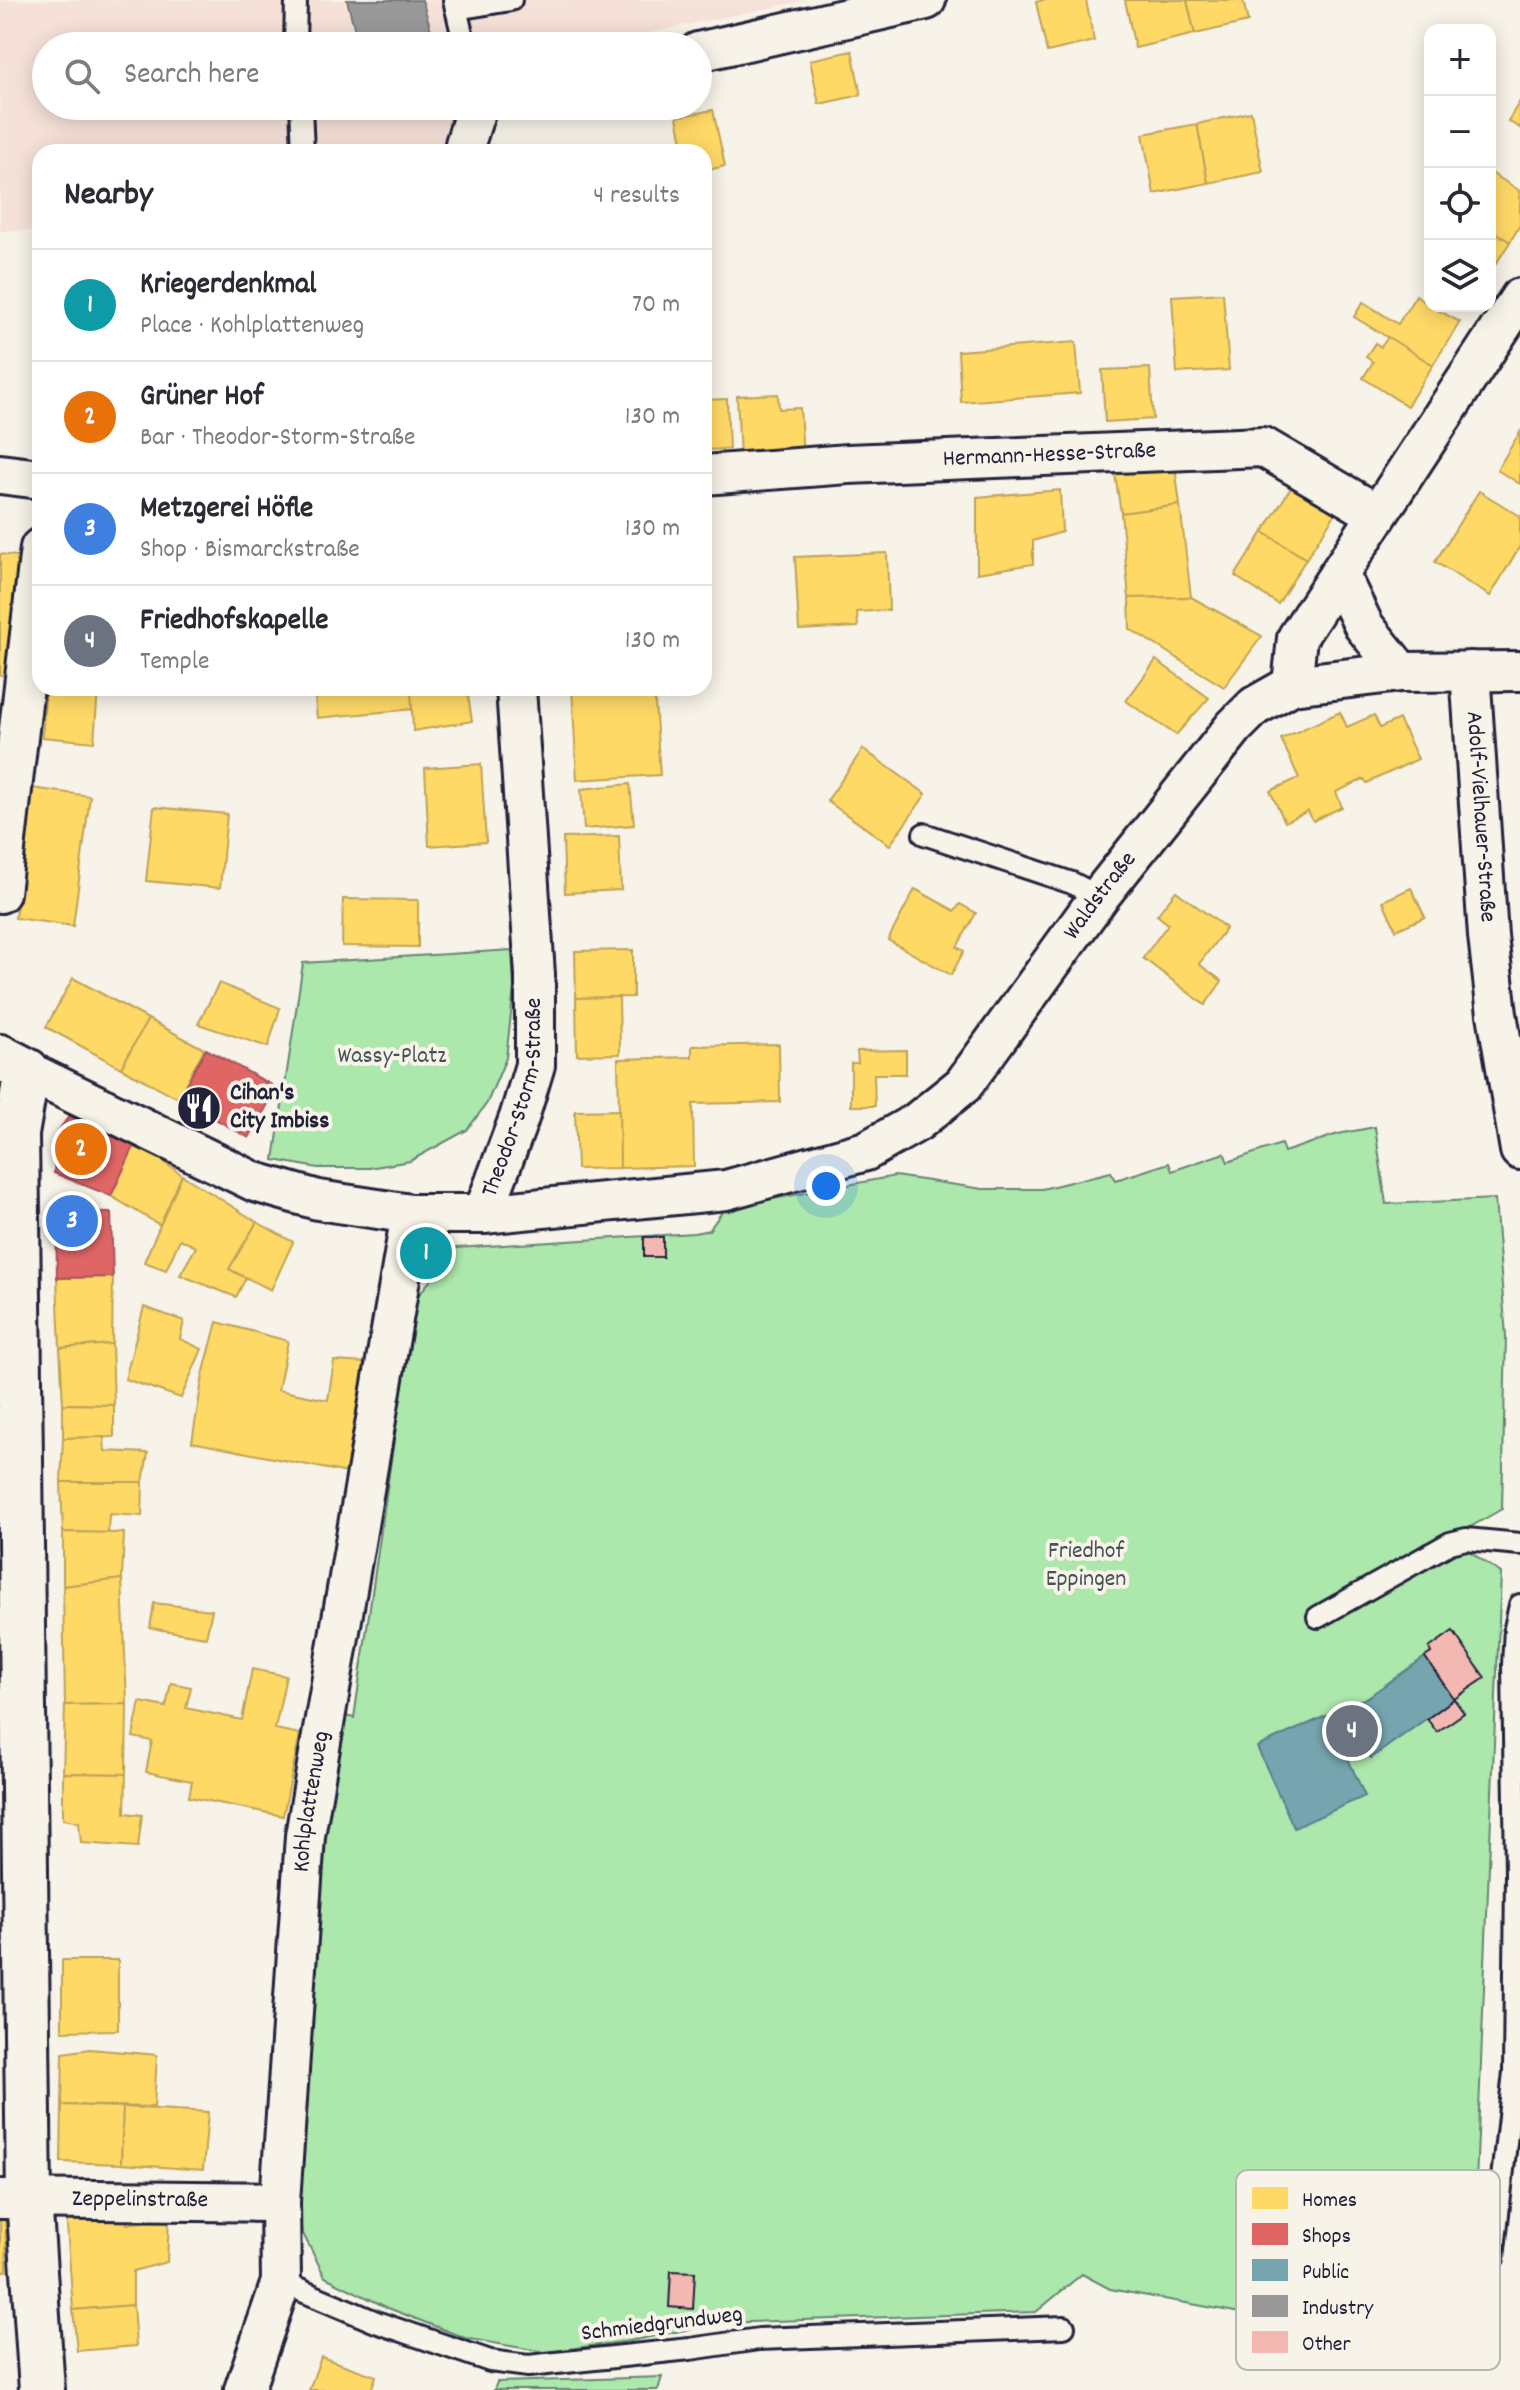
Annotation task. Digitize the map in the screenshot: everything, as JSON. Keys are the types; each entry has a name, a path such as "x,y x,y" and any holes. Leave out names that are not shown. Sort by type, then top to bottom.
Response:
{"street":[{"path":"712,49 926,0"},
{"path":"465,144 473,120"},
{"path":"1520,298 1297,638 1292,685 1401,672 1520,671"},
{"name":"Hermann-Hesse-Straße","path":"712,474 848,464 1263,447 1377,514"},
{"path":"0,474 32,478"},
{"path":"1339,574 1364,626 1401,672"},
{"path":"0,893 32,617"},
{"name":"Adolf-Vielhauer-Straße","path":"1470,671 1488,936 1497,1014 1520,1150"},
{"name":"Waldstraße","path":"483,1214 726,1190 866,1151 917,1122 963,1085 1099,897 1234,727 1255,706 1292,685"},
{"name":"Theodor-Storm-Straße","path":"10,1074 255,1182 318,1200 411,1214 483,1214 535,1065 535,975 517,696"},
{"path":"10,1074 16,1134 15,2199 42,2390"},
{"name":"Kohlplattenweg","path":"244,2390 281,2282 280,2202 305,1836 411,1214"},
{"name":"Zeppelinstraße","path":"15,2199 280,2202"}],"lane":[{"path":"295,32 296,0"},
{"path":"462,32 455,5 511,0"},
{"path":"302,120 303,144"},
{"path":"924,834 1072,883 1099,897"},
{"path":"1318,1617 1450,1543 1466,1539 1520,1544"},
{"path":"1500,2204 1517,2073 1513,1665 1520,1605"},
{"name":"Schmiedgrundweg","path":"281,2282 376,2322 490,2361 528,2366 759,2339 1064,2327"}],"shaded area":[{"path":"0,0 807,0 653,32 32,32 32,120 450,120 452,144 32,144 32,230 0,231"}],"green space":[{"name":"Wassy-Platz","path":"512,950 514,988 506,1058 487,1103 467,1130 410,1161 369,1168 318,1168 274,1160 303,963"},
{"name":"Friedhof Eppingen","path":"1375,1127 1386,1204 1495,1199 1506,1336 1502,1509 1465,1530 1466,1549 1501,1573 1477,2170 1236,2170 1236,2312 1110,2289 1082,2274 1036,2312 720,2323 630,2341 545,2352 465,2338 388,2308 325,2277 295,2218 320,1821 341,1715 354,1718 414,1301 456,1248 694,1233 709,1230 725,1208 895,1176 983,1189 1042,1189 1111,1172 1116,1180 1169,1163 1172,1171 1224,1153 1228,1162 1281,1144 1284,1152 1338,1134"},
{"path":"662,2377 658,2390 494,2390 497,2382"}],"building: Homes":[{"path":"1086,0 1094,41 1047,52 1036,2"},
{"path":"1125,0 1187,0 1195,34 1135,48"},
{"path":"1187,0 1243,0 1248,22 1195,34"},
{"path":"852,51 861,95 819,104 810,60"},
{"path":"1520,101 1520,128 1508,121"},
{"path":"712,110 725,166 712,169 712,144 682,144 678,120 712,120"},
{"path":"1251,112 1263,172 1208,183 1197,124"},
{"path":"1197,124 1208,183 1154,194 1143,134"},
{"path":"1496,176 1520,191 1520,225 1510,242 1496,233"},
{"path":"1496,233 1510,242 1496,264"},
{"path":"1223,293 1229,370 1177,373 1172,296"},
{"path":"1416,295 1424,301 1424,312 1441,312 1460,322 1433,365 1354,317 1363,302 1398,324"},
{"path":"1388,337 1433,365 1407,406 1363,378 1373,362 1366,357 1375,343 1381,347"},
{"path":"1076,342 1080,393 961,402 958,351"},
{"path":"1150,368 1153,419 1105,422 1102,370"},
{"path":"778,394 779,409 800,408 803,455 740,458 737,396"},
{"path":"727,399 729,449 712,450 712,400"},
{"path":"1520,432 1520,484 1497,470"},
{"path":"1175,466 1180,505 1121,513 1115,474"},
{"path":"1295,481 1339,508 1306,559 1263,532"},
{"path":"1060,490 1062,532 1033,541 1033,564 977,573 977,497"},
{"path":"1479,491 1520,516 1520,546 1490,596 1435,562"},
{"path":"1180,505 1191,597 1129,598 1121,513"},
{"path":"1263,532 1306,559 1278,604 1235,576"},
{"path":"887,553 889,610 857,612 858,627 799,630 795,557"},
{"path":"0,554 25,557 7,676 0,675"},
{"path":"1191,597 1262,636 1224,687 1130,629 1129,598"},
{"path":"1156,660 1209,698 1176,735 1126,701"},
{"path":"45,696 97,696 94,742 42,737"},
{"path":"315,696 412,696 413,709 317,718"},
{"path":"411,696 468,696 472,721 413,731"},
{"path":"572,696 655,696 660,775 577,780"},
{"path":"1340,712 1347,727 1374,715 1380,728 1399,719 1418,759 1367,783 1364,779 1336,792 1342,807 1313,821 1308,811 1285,822 1270,791 1299,778 1281,739"},
{"path":"863,749 926,794 890,845 827,801"},
{"path":"481,764 486,842 429,846 425,768"},
{"path":"630,784 634,825 584,829 581,789"},
{"path":"32,788 90,796 73,926 15,918"},
{"path":"154,807 227,814 220,888 146,881"},
{"path":"619,836 621,890 565,893 563,838"},
{"path":"1411,888 1425,917 1396,930 1383,901"},
{"path":"915,889 955,911 960,904 976,913 957,947 964,951 951,975 888,940"},
{"path":"1176,891 1226,928 1199,964 1222,981 1205,1005 1143,958 1168,924 1157,915"},
{"path":"343,899 418,900 418,947 342,946"},
{"path":"633,950 633,997 576,998 575,951"},
{"path":"73,978 148,1019 121,1068 46,1027"},
{"path":"219,983 280,1008 268,1047 198,1024"},
{"path":"619,997 620,1054 577,1055 576,998"},
{"path":"148,1019 204,1049 178,1098 121,1068"},
{"path":"779,1044 780,1102 693,1104 694,1166 620,1168 618,1059 692,1057 692,1046"},
{"path":"906,1050 906,1074 874,1074 875,1106 851,1106 851,1063 858,1063 857,1051"},
{"path":"619,1110 620,1168 577,1169 575,1111"},
{"path":"136,1142 182,1175 160,1225 111,1196"},
{"path":"182,1175 257,1222 229,1269 246,1278 236,1297 180,1275 196,1247 180,1239 166,1270 144,1262"},
{"path":"257,1222 293,1242 271,1290 229,1269"},
{"path":"113,1277 112,1344 60,1348 57,1278"},
{"path":"144,1307 184,1321 180,1339 202,1349 181,1398 125,1379"},
{"path":"217,1322 288,1341 278,1390 328,1400 334,1361 366,1363 348,1473 192,1442 203,1375"},
{"path":"112,1344 114,1405 63,1404 60,1348"},
{"path":"63,1404 114,1405 114,1437 63,1438"},
{"path":"104,1437 105,1451 148,1453 143,1482 61,1482 63,1438"},
{"path":"61,1482 143,1482 142,1516 109,1514 108,1533 63,1532"},
{"path":"63,1532 124,1533 122,1579 63,1586"},
{"path":"122,1579 127,1704 65,1705 63,1586"},
{"path":"154,1603 212,1610 206,1637 150,1628"},
{"path":"252,1669 286,1676 275,1729 300,1734 283,1816 189,1797 192,1781 146,1772 152,1741 133,1737 140,1702 166,1707 171,1683 191,1687 186,1708 242,1720"},
{"path":"127,1704 126,1774 63,1773 65,1705"},
{"path":"63,1773 126,1774 125,1813 142,1815 138,1847 81,1843 79,1822 63,1819"},
{"path":"62,1960 118,1960 118,2030 62,2031"},
{"path":"90,2049 157,2055 154,2107 62,2105 63,2053"},
{"path":"62,2105 123,2107 121,2164 61,2162"},
{"path":"123,2107 208,2112 203,2170 121,2164"},
{"path":"0,2211 5,2211 7,2271 0,2271"},
{"path":"66,2211 123,2211 127,2224 169,2219 167,2262 133,2271 133,2305 73,2310"},
{"path":"133,2305 136,2346 77,2351 73,2310"},
{"path":"321,2357 376,2376 371,2390 309,2390"}],"building: Shops":[{"path":"206,1049 277,1088 249,1138 178,1098"},
{"path":"69,1116 136,1142 111,1196 54,1173 56,1134"},
{"path":"56,1212 111,1213 113,1277 57,1278"}],"building: Public":[{"path":"1425,1657 1454,1699 1371,1758 1360,1743 1344,1750 1365,1796 1294,1828 1257,1747 1368,1697"}],"building: Industry":[{"path":"347,0 422,0 432,32 355,32"}],"building: Other":[{"path":"644,1237 663,1237 663,1257 644,1257"},
{"path":"1453,1631 1485,1678 1454,1699 1425,1657 1431,1653 1429,1648"},
{"path":"1454,1699 1464,1713 1437,1732 1427,1719"},
{"path":"671,2271 695,2272 693,2309 669,2307"}],"place":[{"name":"Cihan's City Imbiss","path":"199,1108"},
{"name":"Grüner Hof","path":"81,1149"},
{"name":"Metzgerei Höfle","path":"72,1221"},
{"name":"Kriegerdenkmal","path":"426,1253"},
{"name":"Friedhofskapelle","path":"1352,1731"}]}
